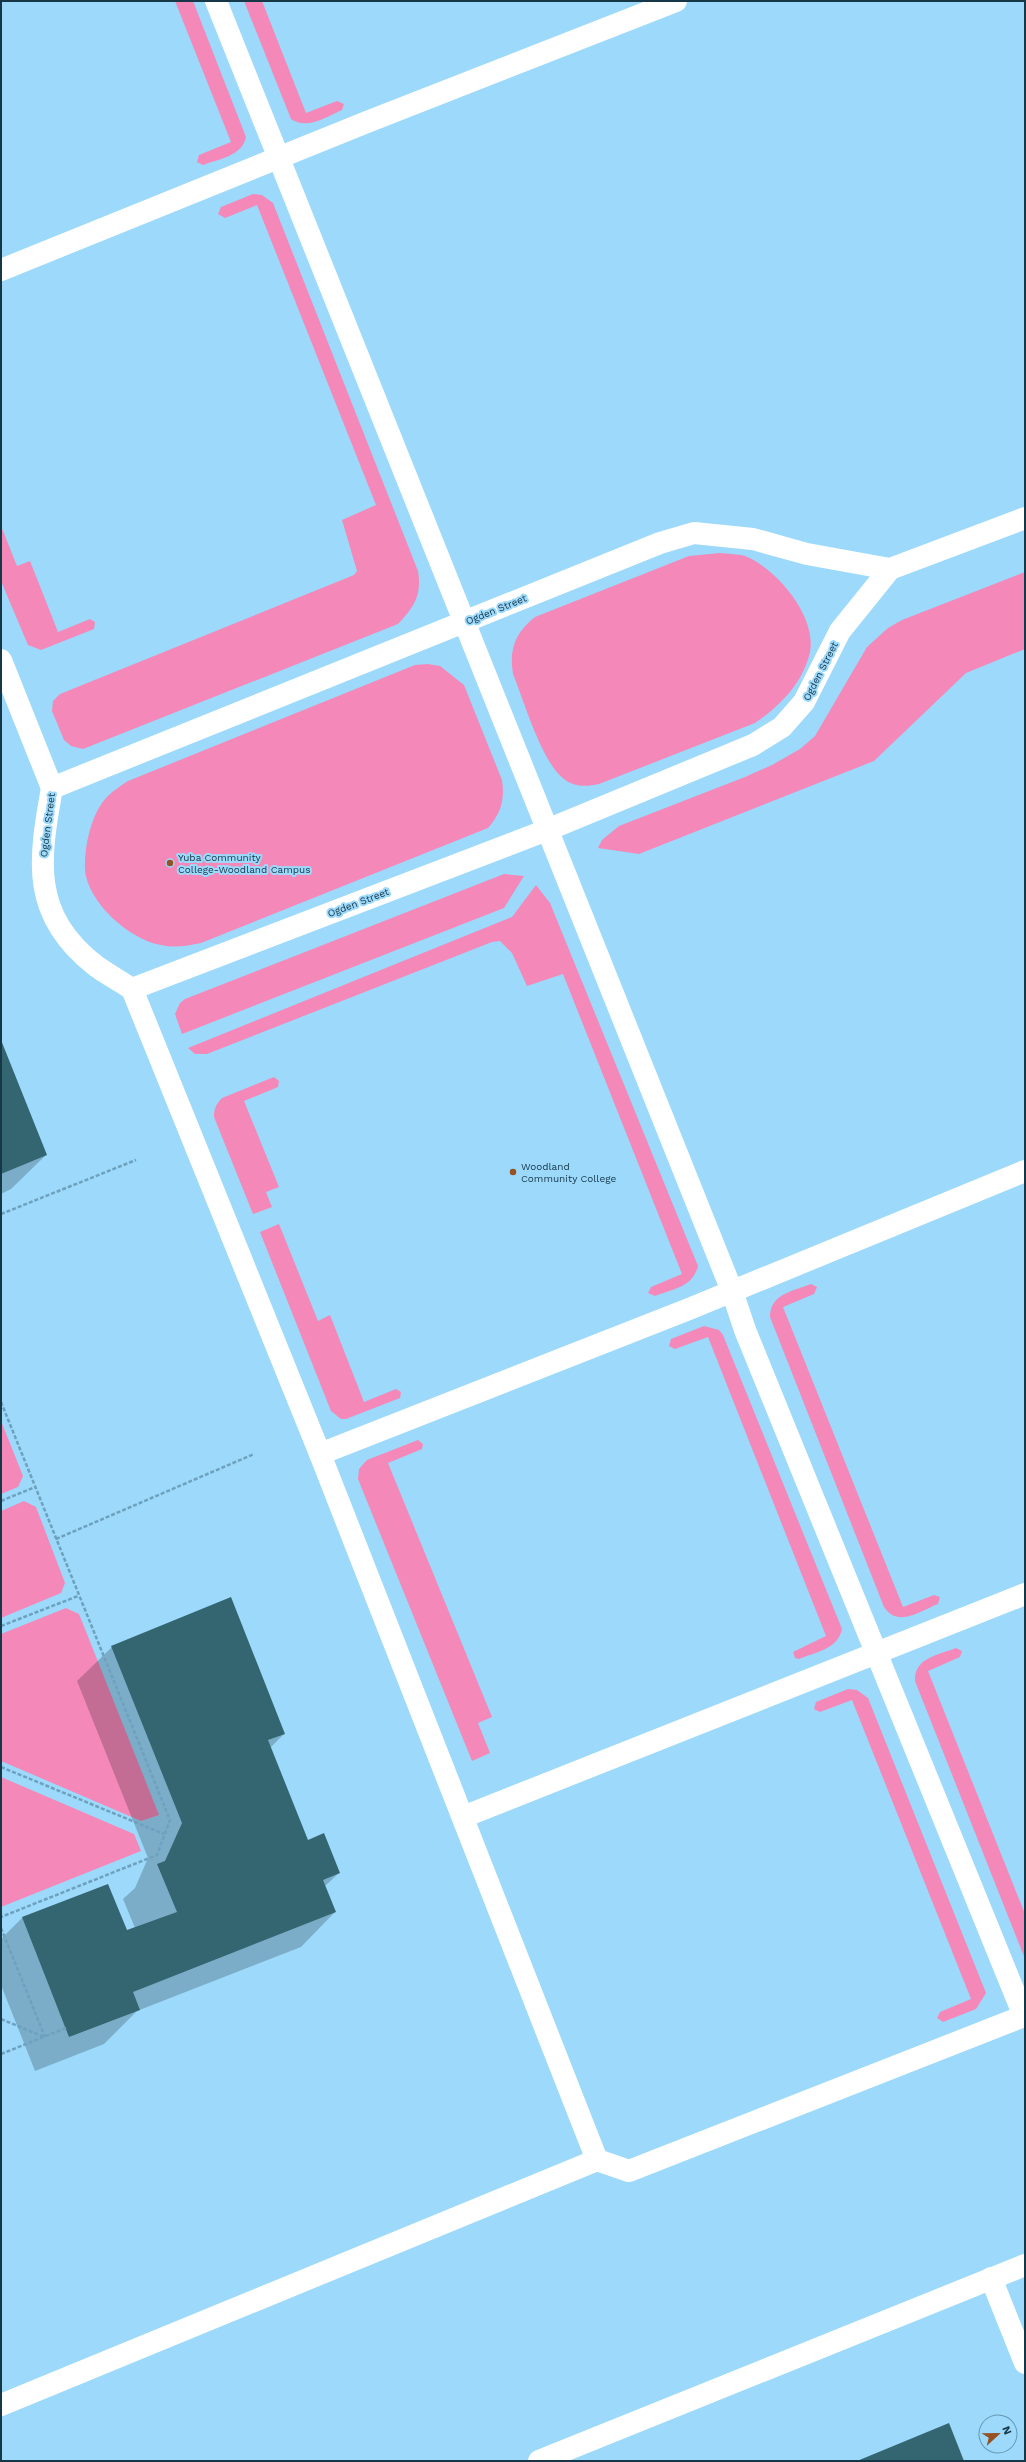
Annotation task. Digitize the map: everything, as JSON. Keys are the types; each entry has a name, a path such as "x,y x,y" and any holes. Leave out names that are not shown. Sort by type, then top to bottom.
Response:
{"street":[{"path":"1,2405 598,2160 629,2171 1024,2016 748,1337 732,1291 463,622 216,1"},
{"path":"1,270 676,1"},
{"path":"890,569 1025,518"},
{"name":"Ogden Street","path":"694,533 753,539 807,554 890,569 840,631 804,702 782,727 753,745 547,830 132,989 96,965 72,941 50,912 43,881 42,857 52,788 660,543 694,533"},
{"path":"1,660 52,788"},
{"path":"132,989 320,1454 598,2160"},
{"path":"320,1454 732,1291 1025,1170"},
{"path":"463,1817 1025,1594"},
{"path":"539,2461 568,2456 1025,2264"},
{"path":"991,2278 1025,2363"}],"path":[{"path":"1,1214 136,1160"},
{"path":"1,1402 78,1596 170,1820 157,1855 1,1917"},
{"path":"56,1538 254,1454"},
{"path":"1,1501 35,1487"},
{"path":"1,1626 78,1596"},
{"path":"1,1767 164,1834"},
{"path":"1,1928 45,2037"},
{"path":"1,2019 45,2037"},
{"path":"1,2054 66,2028"}],"shaded area":[{"path":"175,1 193,1 246,137 240,149 235,153 223,159 203,165 197,162 199,155 231,142"},
{"path":"244,1 262,1 306,113 337,101 344,104 342,110 310,123 297,122 291,119"},
{"path":"253,194 262,195 273,203 418,571 418,594 408,612 398,624 83,749 71,746 64,740 52,711 53,701 60,694 354,575 357,571 342,520 376,505 257,205 225,218 218,214 221,207"},
{"path":"1,526 17,566 30,561 58,632 90,619 95,622 94,629 41,650 28,645 1,581"},
{"path":"720,553 745,556 757,562 781,582 801,609 807,624 810,638 810,652 807,663 796,684 782,701 755,723 599,784 580,786 568,782 556,771 548,760 534,731 513,674 513,649 518,635 535,617 689,556"},
{"path":"1025,572 1025,649 966,673 874,761 639,854 598,848 602,840 619,826 745,777 772,765 800,749 815,736 867,647 888,628 902,620"},
{"path":"428,664 440,666 464,685 502,780 503,794 501,806 496,817 488,828 201,943 171,946 149,942 124,928 102,907 88,882 85,862 87,844 94,818 102,803 114,790 128,781 415,665"},
{"path":"504,874 524,876 504,908 182,1034 175,1014 180,1003 185,999"},
{"path":"536,885 550,903 698,1266 692,1279 687,1283 655,1296 648,1293 651,1287 682,1274 563,974 527,986 512,953 500,941 492,942 207,1054 195,1054 188,1048 512,917"},
{"path":"274,1077 279,1081 278,1087 244,1101 279,1187 266,1192 272,1207 253,1214 214,1117 214,1112 222,1098"},
{"path":"279,1224 318,1321 330,1315 364,1402 396,1389 401,1392 400,1398 346,1419 341,1419 331,1411 260,1232"},
{"path":"811,1284 817,1287 814,1294 783,1307 903,1607 934,1595 940,1597 938,1604 917,1614 902,1617 896,1616 884,1607 770,1317 771,1309 778,1298 790,1291"},
{"path":"704,1326 719,1330 723,1335 842,1629 840,1636 831,1645 819,1652 799,1659 795,1658 793,1652 826,1636 708,1337 675,1349 669,1346 671,1339"},
{"path":"1,1421 23,1476 18,1487 1,1494"},
{"path":"418,1440 423,1444 422,1449 388,1463 492,1717 478,1723 490,1753 472,1761 358,1479 359,1469 367,1460"},
{"path":"24,1501 36,1507 65,1583 61,1593 1,1618 1,1511"},
{"path":"66,1608 79,1614 159,1815 141,1821 1,1761 1,1634"},
{"path":"956,1648 962,1651 960,1657 928,1671 1025,1914 1025,1959 915,1681 918,1667 923,1662 935,1655"},
{"path":"848,1689 857,1690 868,1698 986,1993 976,2009 943,2022 937,2018 940,2012 971,1999 852,1700 820,1712 814,1709 816,1702"},
{"path":"1,1777 134,1834 141,1851 1,1907"}],"building":[{"path":"1,1040 47,1155 1,1174"},
{"path":"231,1597 285,1734 268,1740 308,1840 324,1833 340,1873 323,1880 336,1912 133,1992 140,2010 69,2037 22,1917 108,1884 127,1930 177,1912 157,1864 165,1861 182,1823 111,1646"},
{"path":"949,2423 964,2461 857,2461"}],"place":[{"name":"Yuba Community College-Woodland Campus","path":"170,863"},
{"name":"Woodland Community College","path":"513,1172"}]}
